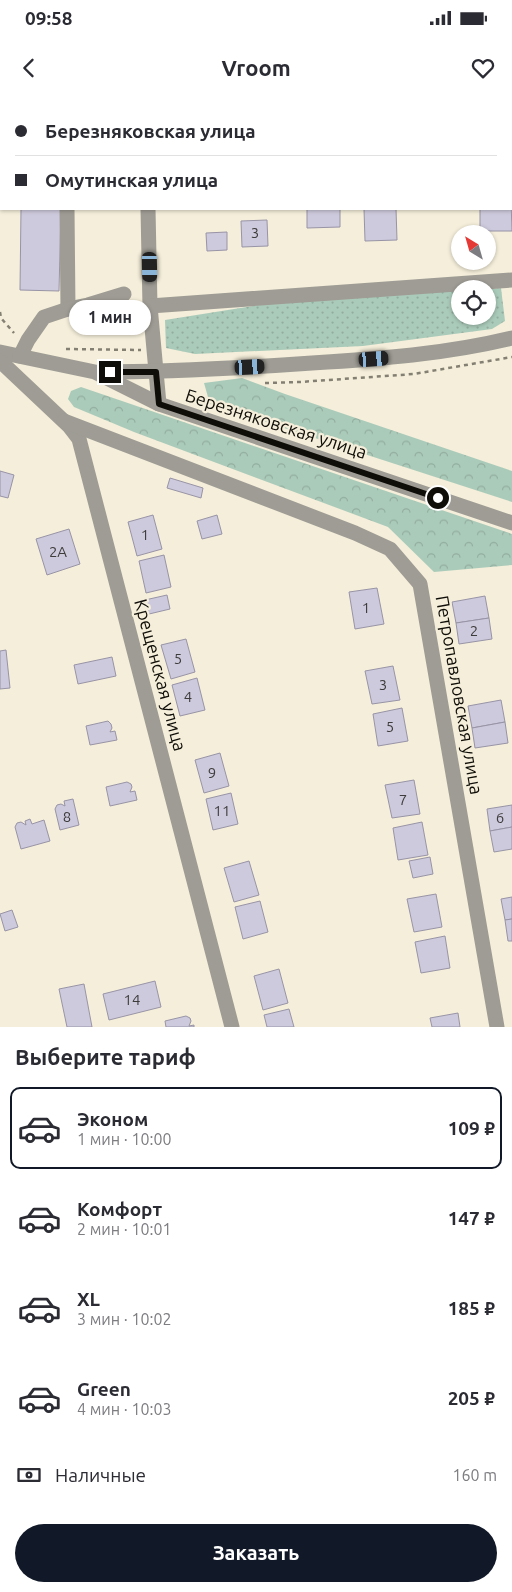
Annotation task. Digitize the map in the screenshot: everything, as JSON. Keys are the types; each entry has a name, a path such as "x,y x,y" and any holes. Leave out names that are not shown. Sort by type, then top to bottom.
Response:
{"street":[{"path":"67,210 68,309"},
{"path":"148,210 150,306 159,404"},
{"path":"150,306 512,280"},
{"path":"20,356 28,340 44,317 124,294"},
{"path":"95,372 156,372 404,357 512,338"},
{"name":"Березняковская улица","path":"0,352 95,372 159,404 512,523"},
{"name":"Крещенская улица","path":"0,361 64,421 79,439 232,1027"},
{"name":"Петропавловская улица","path":"64,421 355,533 390,549 420,584 497,1027"}],"green space":[{"path":"496,288 501,288 505,321 492,329 363,346 195,354 166,348 165,320 278,302 451,291 451,325 496,325"},
{"path":"242,378 512,471 512,502 210,404 204,383"},
{"path":"81,387 512,534 512,565 434,572 388,527 134,432 74,407 68,399 71,391"}],"building":[{"path":"21,210 61,210 59,291 20,290"},
{"path":"307,210 340,210 340,227 307,228"},
{"path":"364,210 396,210 397,240 365,241"},
{"path":"480,210 511,210 512,231 496,231 496,225 480,225"},
{"path":"267,220 268,246 242,247 241,221"},
{"path":"227,232 227,250 207,251 206,233"},
{"path":"0,471 14,475 8,498 0,496"},
{"path":"170,478 203,488 201,498 167,488"},
{"path":"153,515 162,549 137,556 128,522"},
{"path":"217,515 222,534 202,539 197,521"},
{"path":"69,529 80,564 47,575 36,539"},
{"path":"164,555 171,587 146,593 139,561"},
{"path":"377,588 384,624 355,629 349,592"},
{"path":"167,595 170,609 149,614 145,600"},
{"path":"485,596 489,618 456,623 452,602"},
{"path":"489,618 492,639 459,644 456,623"},
{"path":"186,639 195,672 171,679 161,645"},
{"path":"6,650 10,688 0,689 0,651"},
{"path":"112,657 116,676 78,684 74,665"},
{"path":"393,666 400,700 372,704 365,671"},
{"path":"197,678 205,710 180,716 172,685"},
{"path":"501,700 505,722 472,728 468,706"},
{"path":"402,708 408,741 378,746 373,714"},
{"path":"108,721 112,728 110,732 115,731 117,740 90,745 86,726"},
{"path":"505,722 508,743 475,748 472,728"},
{"path":"220,753 229,786 204,793 195,760"},
{"path":"414,780 420,814 392,818 385,785"},
{"path":"127,782 132,787 130,792 135,791 137,800 110,806 106,787"},
{"path":"231,793 238,824 213,830 206,799"},
{"path":"73,799 79,825 60,830 55,809 57,805 65,806 64,801"},
{"path":"512,805 512,827 490,831 487,809"},
{"path":"30,819 32,824 44,820 50,841 21,849 15,827 17,823 21,822 26,825 25,821"},
{"path":"422,822 428,855 398,860 393,828"},
{"path":"512,827 512,849 494,852 490,831"},
{"path":"430,857 433,874 413,878 409,861"},
{"path":"249,861 259,895 234,902 224,868"},
{"path":"436,894 442,927 414,932 407,899"},
{"path":"512,897 512,919 505,920 501,899"},
{"path":"260,901 268,932 243,939 235,907"},
{"path":"12,910 18,927 5,931 0,914"},
{"path":"512,919 512,941 508,941 505,920"},
{"path":"445,936 450,968 421,973 415,942"},
{"path":"279,969 288,1003 263,1010 254,976"},
{"path":"155,981 161,1007 109,1020 103,994"},
{"path":"84,984 92,1027 67,1027 59,989"},
{"path":"289,1009 294,1027 267,1027 264,1015"},
{"path":"458,1013 460,1027 432,1027 430,1018"},
{"path":"186,1016 191,1021 189,1026 194,1025 194,1027 166,1027 165,1021"}],"route":[{"path":"110,372 156,372 159,404 438,498"}]}
